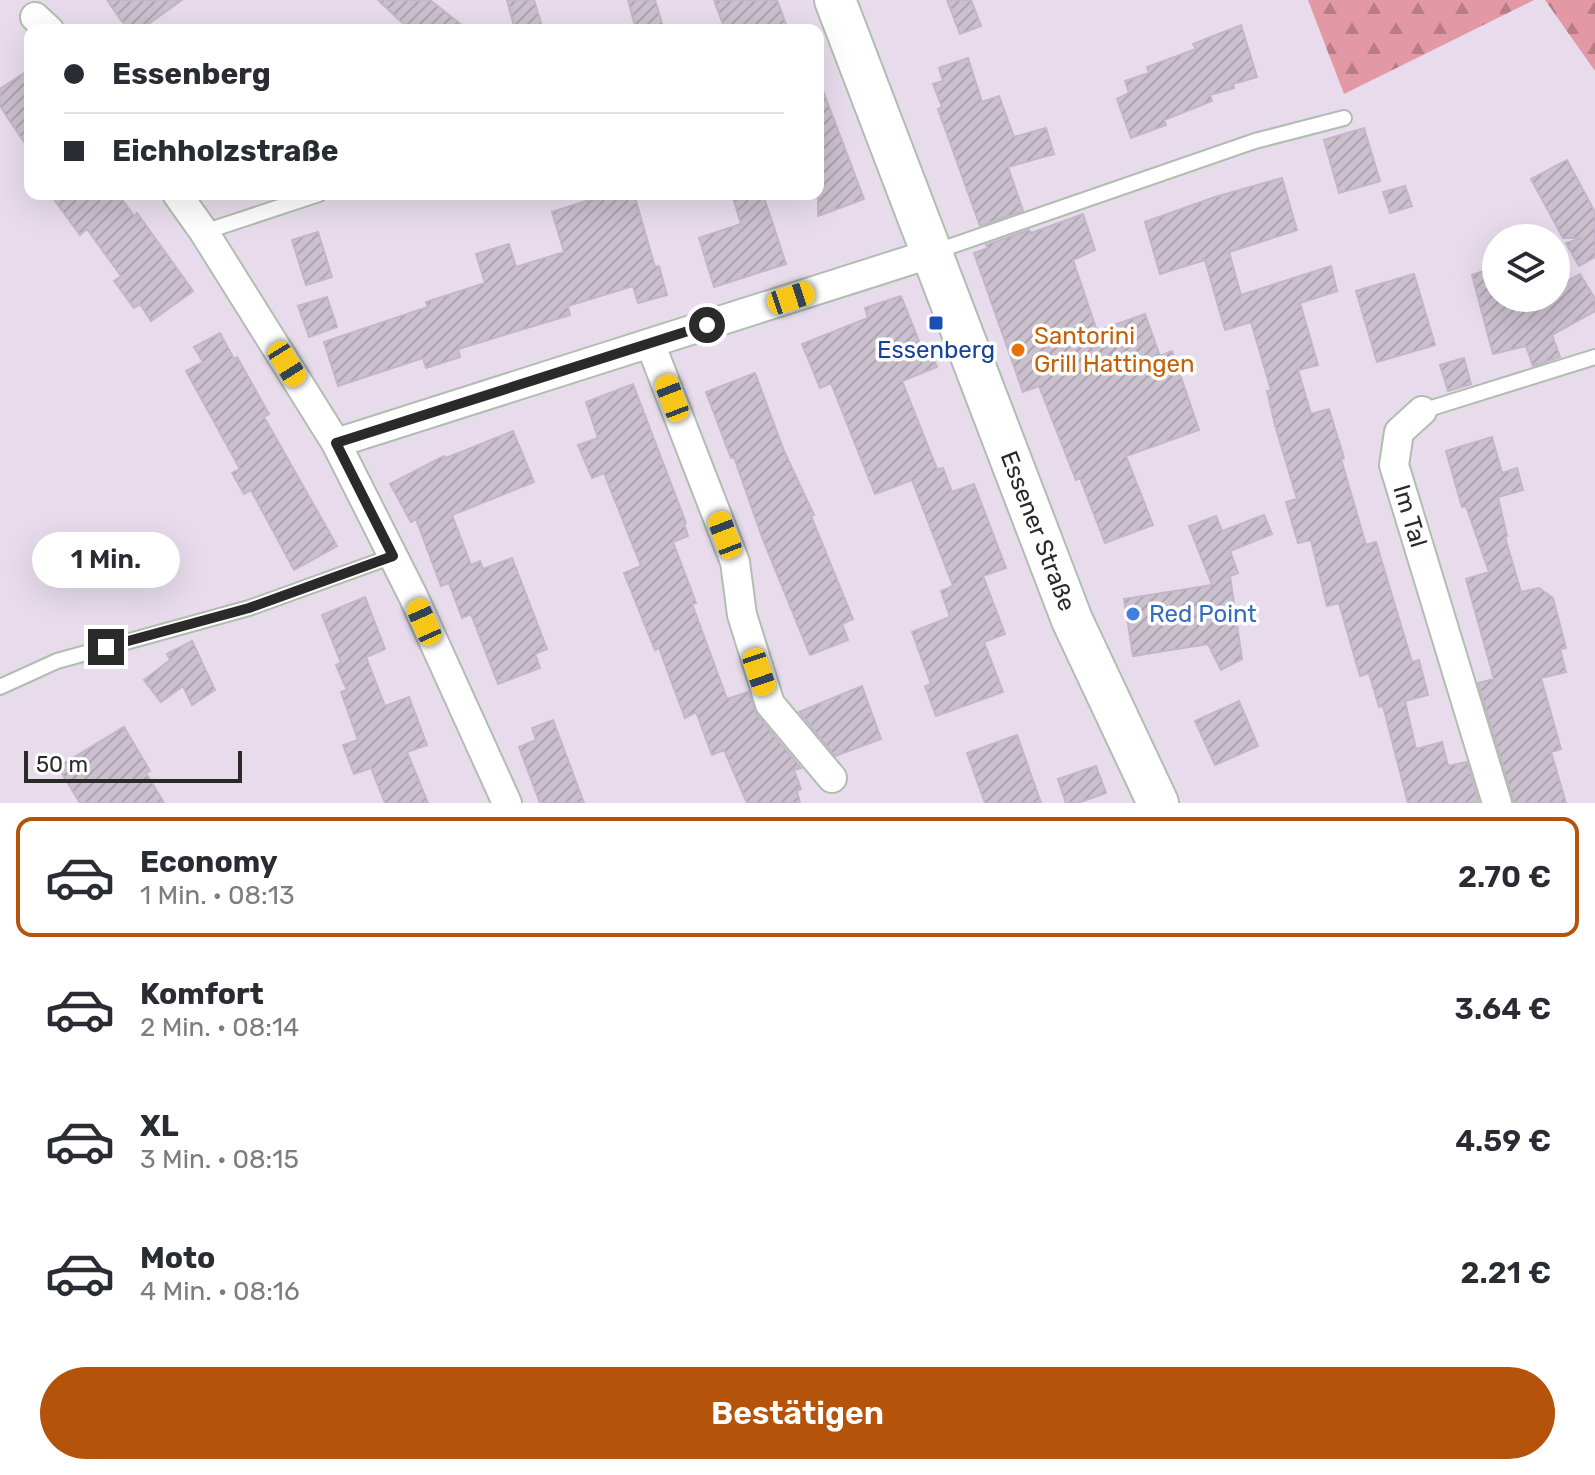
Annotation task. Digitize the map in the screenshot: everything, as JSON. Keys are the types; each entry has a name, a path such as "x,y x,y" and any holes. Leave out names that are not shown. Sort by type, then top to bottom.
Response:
{"street":[{"name":"Essener Straße","path":"835,0 1072,620 1158,803"},
{"path":"181,200 336,443 393,556 507,803"},
{"path":"336,443 933,253"},
{"path":"650,343 735,562 742,615 770,704 832,778"},
{"name":"Im Tal","path":"1422,411 1399,432 1394,465 1497,803"}],"lane":[{"path":"933,253 1255,141 1344,118"},
{"path":"204,232 301,200"},
{"name":"Im Tal","path":"1422,411 1595,357"},
{"path":"0,687 57,661 249,608 393,556"}],"green space":[{"path":"1308,0 1534,0 1344,94"},
{"path":"1545,0 1595,0 1595,71"}],"building":[{"path":"107,0 182,0 148,24 124,24"},
{"path":"378,0 430,0 460,24 404,24"},
{"path":"507,0 534,0 541,24 513,24"},
{"path":"628,0 655,0 662,24 634,24"},
{"path":"714,0 777,0 786,24 723,24"},
{"path":"947,0 971,0 981,26 960,34"},
{"path":"1241,25 1257,77 1210,95 1212,101 1164,120 1166,125 1131,138 1117,99 1129,93 1125,81 1149,73 1147,67 1196,49 1193,44"},
{"path":"968,58 982,102 999,96 1014,137 1046,128 1054,154 1008,167 1023,211 980,226 938,109 942,107 933,84 943,81 939,68"},
{"path":"24,73 24,142 0,106 0,89"},
{"path":"824,94 864,199 818,216 818,200 824,200"},
{"path":"1364,128 1380,181 1339,193 1324,140"},
{"path":"1567,160 1595,212 1595,257 1579,266 1570,250 1570,242 1582,238 1570,238 1570,224 1555,224 1531,179"},
{"path":"1282,178 1297,230 1229,252 1241,295 1331,266 1337,291 1300,303 1318,365 1298,370 1311,414 1329,409 1366,545 1376,542 1412,662 1419,660 1428,695 1405,701 1416,749 1442,742 1448,766 1467,762 1479,803 1408,803 1383,706 1379,707 1369,673 1360,676 1339,603 1327,606 1311,540 1298,543 1286,502 1297,499 1275,425 1267,391 1271,390 1251,322 1225,330 1205,260 1160,274 1145,222"},
{"path":"1405,186 1412,206 1390,213 1383,192"},
{"path":"54,200 122,200 134,216 137,213 193,291 151,321 140,304 134,308 114,281 121,276 87,229 80,235"},
{"path":"589,200 636,200 655,267 659,266 667,295 638,303 633,286 568,306 570,315 458,349 460,357 426,368 423,358 338,386 324,342 428,307 426,302 485,283 476,254 509,244 516,267 564,252 552,212"},
{"path":"734,200 765,200 786,264 714,287 699,238 741,224"},
{"path":"1083,214 1095,250 1073,260 1097,331 1145,314 1160,356 1172,351 1199,430 1126,456 1153,525 1105,543 1039,386 1023,392 974,253 988,248 986,245"},
{"path":"318,232 332,277 306,285 292,240"},
{"path":"1482,272 1482,312 1570,312 1570,279 1580,274 1595,299 1595,311 1552,335 1560,357 1533,366 1526,346 1493,354 1472,275"},
{"path":"1414,274 1435,345 1377,362 1356,291"},
{"path":"901,296 921,346 927,343 937,367 902,381 937,469 943,468 952,492 974,484 1006,568 983,576 1005,634 984,642 1003,692 936,716 925,686 931,684 912,632 950,617 941,591 953,586 912,480 875,494 831,383 820,388 802,344 868,318 865,308"},
{"path":"327,297 337,327 309,337 298,306"},
{"path":"220,333 269,414 264,417 337,546 294,570 251,490 244,494 232,473 240,469 186,371 203,362 194,347"},
{"path":"1464,358 1471,384 1448,391 1440,365"},
{"path":"755,373 853,619 842,624 848,640 810,655 706,392"},
{"path":"633,384 686,523 688,536 673,542 727,699 748,692 757,715 801,768 794,770 801,789 797,791 800,803 747,803 724,750 712,755 696,712 685,718 659,648 655,650 624,573 641,566 604,473 592,478 578,445 598,438 586,402"},
{"path":"513,431 534,482 452,515 471,565 480,561 483,569 512,558 547,649 535,654 540,668 498,684 471,614 462,618 449,583 441,586 416,519 411,522 390,484 444,456 446,458"},
{"path":"1492,437 1502,473 1517,468 1523,490 1498,497 1505,537 1521,592 1539,588 1553,598 1566,648 1560,649 1566,672 1541,678 1561,749 1551,752 1566,803 1514,803 1478,683 1494,679 1466,579 1489,572 1466,506 1462,507 1446,451"},
{"path":"1264,515 1272,534 1230,551 1238,573 1230,576 1242,659 1221,670 1208,644 1133,656 1124,599 1212,585 1189,526 1216,516 1222,531"},
{"path":"365,597 385,649 366,657 385,706 409,697 427,745 407,752 428,803 385,803 371,768 354,774 343,745 358,740 341,692 347,690 336,665 341,663 322,615"},
{"path":"192,641 215,690 192,705 183,686 161,702 144,680 170,660 167,654"},
{"path":"862,686 881,739 835,756 799,712"},
{"path":"1239,701 1258,746 1215,765 1195,721"},
{"path":"553,720 584,803 540,803 519,747 536,740 532,728"},
{"path":"124,727 150,771 146,773 164,803 80,803 58,767"},
{"path":"1017,735 1041,803 985,803 967,753"},
{"path":"1096,766 1106,793 1078,803 1066,803 1058,779"}],"place":[{"name":"Essenberg","path":"936,323"},
{"name":"Santorini Grill Hattingen","path":"1018,350"},
{"name":"Red Point","path":"1133,614"}],"route":[{"path":"106,647 249,608 393,556 336,443 707,325"}]}
